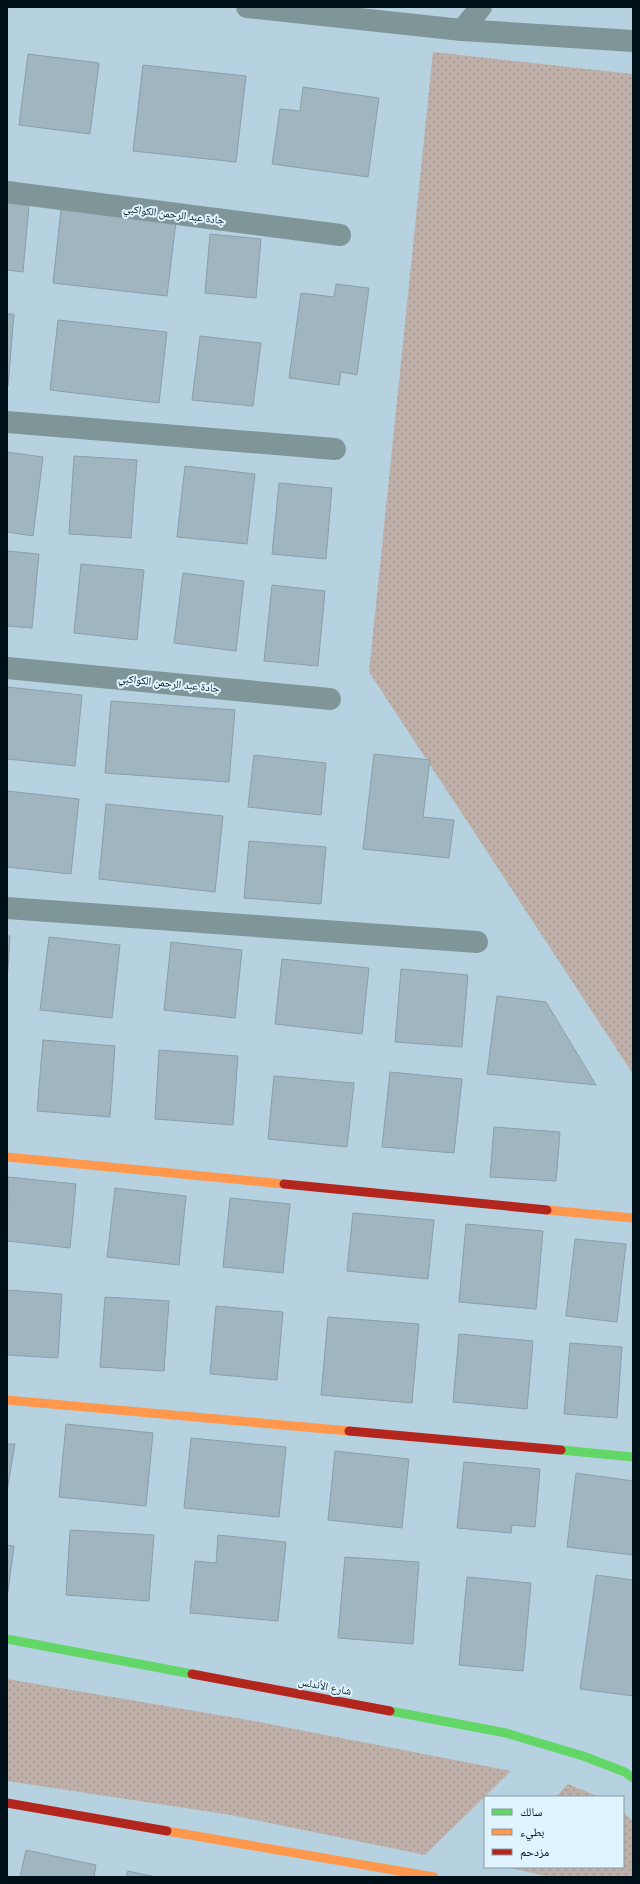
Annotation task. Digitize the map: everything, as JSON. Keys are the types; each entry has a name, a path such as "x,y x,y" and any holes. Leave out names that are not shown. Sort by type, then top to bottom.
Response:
{"street":[{"path":"247,7 462,30 633,42"},
{"path":"462,30 481,7"},
{"name":"جادة عبد الرحمن الكواكبي","path":"7,192 340,235"},
{"path":"7,422 335,449"},
{"name":"جادة عبد الرحمن الكواكبي","path":"7,668 330,699"},
{"path":"7,908 477,942"},
{"path":"7,1157 633,1218"},
{"path":"7,1400 633,1457"},
{"name":"شارع الأندلس","path":"7,1639 506,1732 583,1756 625,1772 633,1778"},
{"path":"7,1803 434,1877"}],"shaded area":[{"path":"433,52 633,74 633,1074 369,672"},
{"path":"7,1679 254,1721 511,1771 425,1855 231,1815 7,1781"},
{"path":"568,1784 597,1796 557,1796"},
{"path":"624,1813 633,1821 633,1877 550,1877 510,1868 624,1868"}],"building":[{"path":"28,54 99,63 90,134 19,125"},
{"path":"143,65 246,76 236,162 133,151"},
{"path":"303,87 379,98 368,177 272,164 280,109 300,111"},
{"path":"7,203 29,205 23,272 7,270"},
{"path":"61,209 176,222 167,296 53,283"},
{"path":"210,234 261,239 256,298 205,293"},
{"path":"336,284 369,288 357,375 341,372 339,385 289,378 301,293 334,297"},
{"path":"7,314 14,314 8,386 7,386"},
{"path":"58,320 167,332 159,403 50,390"},
{"path":"200,336 261,343 253,406 192,400"},
{"path":"7,452 43,457 33,536 7,532"},
{"path":"74,456 137,460 131,538 69,534"},
{"path":"185,466 255,474 247,544 177,537"},
{"path":"279,483 332,488 326,559 272,554"},
{"path":"7,551 39,554 32,628 7,626"},
{"path":"81,564 144,570 137,640 74,633"},
{"path":"183,573 244,581 236,651 174,643"},
{"path":"272,585 325,591 318,666 264,661"},
{"path":"7,687 82,695 75,766 7,759"},
{"path":"111,701 235,710 229,782 105,773"},
{"path":"374,754 430,760 423,817 454,820 449,858 363,849"},
{"path":"254,755 326,763 321,815 248,807"},
{"path":"7,791 79,799 71,874 7,867"},
{"path":"106,804 223,816 215,892 99,879"},
{"path":"249,841 326,847 321,904 244,898"},
{"path":"7,936 10,936 7,983"},
{"path":"49,937 120,945 112,1018 40,1010"},
{"path":"171,942 242,950 235,1018 164,1010"},
{"path":"282,959 369,968 362,1034 275,1024"},
{"path":"401,969 468,975 462,1047 395,1042"},
{"path":"497,996 546,1002 596,1085 487,1074"},
{"path":"43,1040 115,1046 110,1117 37,1111"},
{"path":"159,1050 238,1056 233,1125 155,1119"},
{"path":"390,1072 462,1079 454,1153 382,1147"},
{"path":"274,1076 354,1083 347,1147 268,1139"},
{"path":"494,1127 560,1132 556,1181 490,1177"},
{"path":"8,1177 76,1184 70,1248 7,1241"},
{"path":"115,1188 186,1196 179,1265 107,1257"},
{"path":"230,1198 290,1204 283,1273 223,1267"},
{"path":"353,1213 434,1220 428,1279 347,1271"},
{"path":"466,1224 543,1231 536,1309 459,1302"},
{"path":"575,1239 626,1244 617,1322 566,1316"},
{"path":"7,1290 62,1294 58,1358 7,1355"},
{"path":"105,1297 169,1301 164,1371 100,1367"},
{"path":"216,1306 283,1312 277,1380 210,1374"},
{"path":"328,1317 419,1324 412,1403 321,1395"},
{"path":"459,1334 533,1341 527,1409 453,1402"},
{"path":"570,1343 622,1347 617,1418 564,1414"},
{"path":"66,1424 153,1433 146,1506 59,1497"},
{"path":"191,1438 286,1447 279,1517 184,1508"},
{"path":"7,1444 15,1444 7,1491"},
{"path":"335,1451 409,1459 402,1528 328,1520"},
{"path":"464,1462 540,1469 535,1527 512,1525 511,1533 457,1528"},
{"path":"576,1473 633,1481 633,1555 567,1547"},
{"path":"70,1530 154,1535 149,1601 66,1595"},
{"path":"218,1535 286,1542 278,1621 190,1613 195,1561 216,1563"},
{"path":"7,1545 14,1546 7,1598"},
{"path":"345,1557 419,1562 413,1644 338,1638"},
{"path":"596,1575 633,1580 633,1696 580,1689"},
{"path":"467,1577 531,1583 523,1671 459,1665"},
{"path":"26,1850 96,1865 94,1877 20,1877"},
{"path":"128,1871 156,1877 126,1877"}],"traffic: fast":[{"path":"561,1450 633,1457"},
{"path":"7,1639 192,1674"},
{"path":"390,1711 506,1733 583,1756 625,1772 633,1778"}],"traffic: slow":[{"path":"7,1157 284,1184"},
{"path":"547,1210 633,1218"},
{"path":"7,1400 349,1431"},
{"path":"167,1831 434,1877"}],"traffic: jam":[{"path":"284,1184 547,1210"},
{"path":"349,1431 561,1450"},
{"path":"192,1674 390,1711"},
{"path":"7,1803 167,1831"}]}
